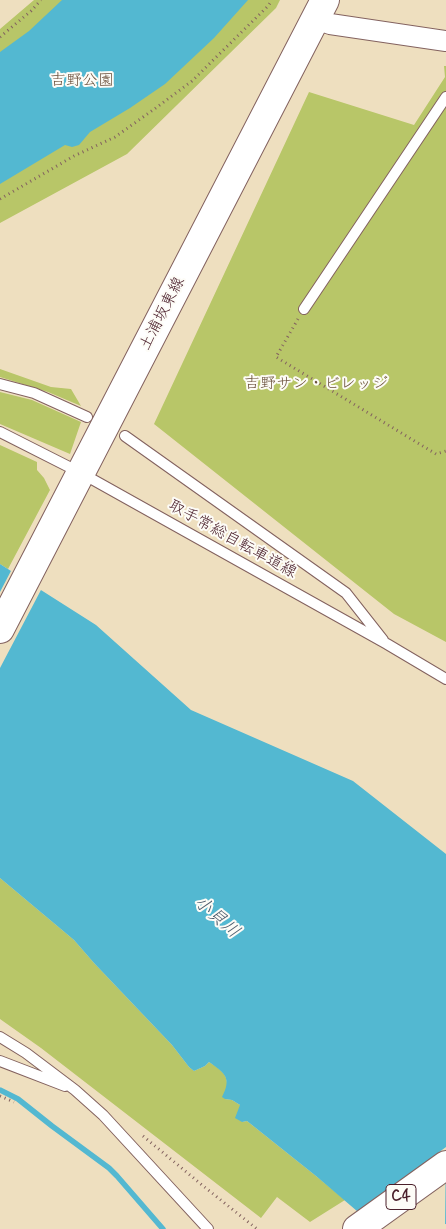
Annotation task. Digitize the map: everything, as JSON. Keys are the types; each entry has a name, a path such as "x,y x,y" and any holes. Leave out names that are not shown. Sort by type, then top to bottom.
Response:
{"main road":[{"name":"土浦坂東線","path":"0,629 320,10"},
{"name":"C4","path":"357,1229 446,1165"}],"street":[{"path":"320,10 330,24 446,41"}],"lane":[{"path":"304,309 446,97"},
{"path":"0,384 34,393 87,417"},
{"name":"取手常総自転車道線","path":"0,432 79,477 387,644 446,679"},
{"path":"125,436 346,593 387,644"},
{"path":"0,1036 75,1090 103,1115 208,1229"},
{"path":"0,1062 75,1090"}],"path":[{"path":"0,37 41,0"},
{"path":"0,199 74,156 115,137 153,110 192,81 272,0"},
{"path":"304,309 276,357 436,454 446,451"},
{"path":"0,1096 14,1102"},
{"path":"135,1132 143,1136 256,1229"}],"green space":[{"name":"吉野公園","path":"34,0 280,0 276,8 127,154 0,223 0,29"},
{"name":"吉野サン・ビレッジ","path":"444,66 446,66 446,642 394,614 154,424 309,92 414,125 445,77"},
{"path":"0,369 51,387 71,389 81,406 48,392 0,377"},
{"path":"0,392 32,400 81,422 70,454 0,424"},
{"path":"0,445 37,462 37,470 44,478 50,490 8,569 0,564"},
{"path":"0,878 74,940 172,1045 189,1067 194,1071 209,1062 221,1071 227,1079 225,1099 232,1100 240,1105 242,1122 247,1121 345,1200 310,1222 277,1197 261,1218 41,1048 0,1019"}],"water":[{"name":"吉野公園","path":"62,0 248,0 214,38 165,84 90,132 79,145 72,147 65,145 0,184 0,52 29,31"},
{"name":"小貝川","path":"0,564 96,625 191,710 353,781 446,854 446,1224 378,1229 247,1121 242,1122 235,1118 240,1105 222,1097 226,1085 223,1073 209,1062 194,1071 189,1067 172,1045 74,940 0,878"}],"pier":[{"path":"12,569 42,588 0,668 0,592"},
{"path":"446,1147 445,1229 374,1229 355,1213 377,1198"}],"waterway":[{"path":"0,1090 18,1099 109,1168 163,1229"}]}
